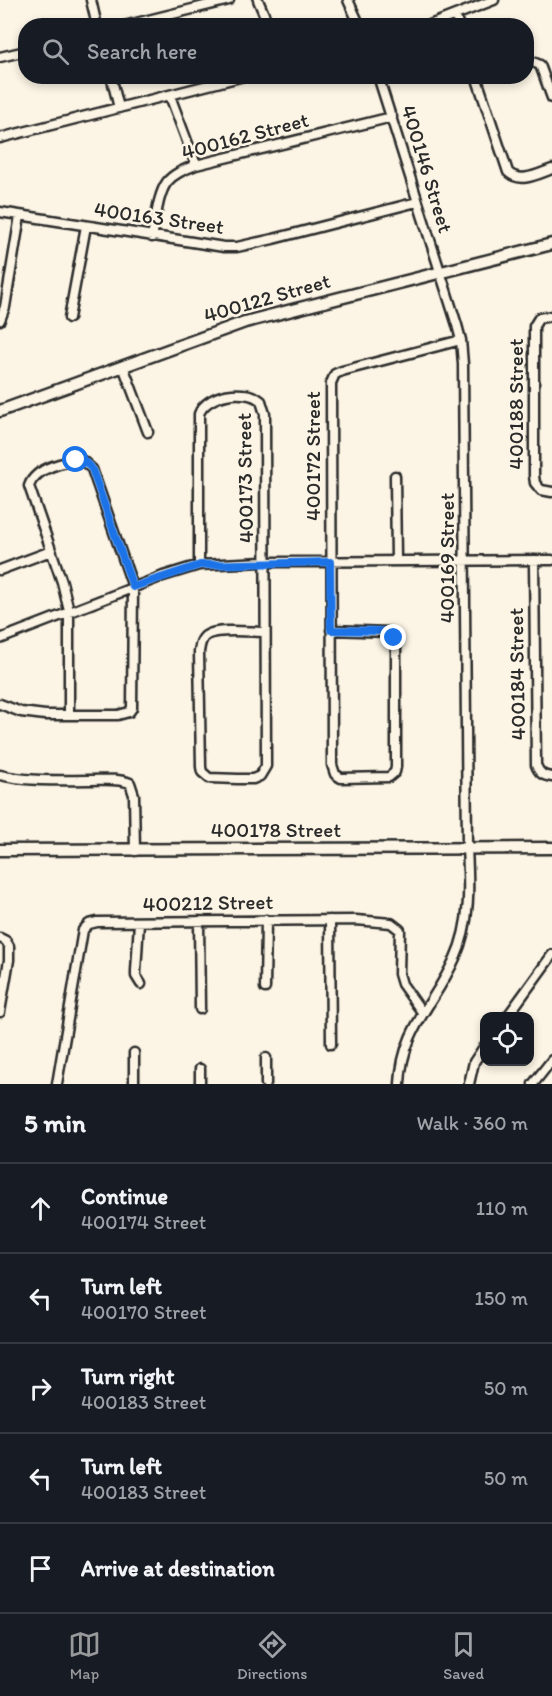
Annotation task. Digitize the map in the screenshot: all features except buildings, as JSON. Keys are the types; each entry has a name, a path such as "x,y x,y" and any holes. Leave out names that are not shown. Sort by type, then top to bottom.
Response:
{"street":[{"path":"91,0 95,18"},
{"path":"156,18 229,0"},
{"path":"258,0 266,18"},
{"path":"348,0 356,18"},
{"path":"447,18 494,0"},
{"path":"0,57 18,53"},
{"path":"534,62 540,65 552,98"},
{"path":"113,84 119,108"},
{"path":"0,138 214,84"},
{"name":"400146 Street","path":"381,84 441,272"},
{"path":"480,84 508,172 514,177 522,178 552,169"},
{"path":"170,96 196,165"},
{"name":"400162 Street","path":"152,237 163,190 176,174 196,165 392,117"},
{"name":"400163 Street","path":"0,212 205,246 237,247 417,202"},
{"path":"0,320 5,306 4,282 20,216"},
{"path":"69,318 86,226"},
{"name":"400122 Street","path":"0,411 245,322 552,244"},
{"name":"400169 Street","path":"400,1084 404,1051 422,1012 450,970 462,940 469,894 466,848 464,364 461,340 441,272"},
{"name":"400188 Street","path":"552,316 539,318 534,326 534,477 535,483 541,490 552,492"},
{"name":"400172 Street","path":"330,562 332,378 342,371 461,340"},
{"path":"123,366 148,432"},
{"name":"400173 Street","path":"200,565 199,414 204,404 211,400 237,394 256,397 264,407 264,562 265,632 265,769 260,776 253,778 209,778 202,772 201,767 200,645 207,634 265,632"},
{"path":"0,704 11,710 31,714 69,715 118,715 129,712 132,708 133,587 92,469 83,460 55,466 34,477 30,482 32,497 69,611 69,715"},
{"path":"395,476 396,561"},
{"path":"0,570 51,551"},
{"name":"400184 Street","path":"534,560 536,765 542,775 552,777"},
{"path":"0,639 133,587 200,565 264,562 552,560"},
{"path":"330,562 332,770 337,776 346,778 389,777 395,772 396,767 396,642 389,632 331,630"},
{"path":"0,775 22,779 107,780 130,783 134,795 135,850"},
{"name":"400178 Street","path":"0,850 552,848"},
{"path":"265,988 266,920"},
{"path":"330,920 331,1044"},
{"path":"199,921 200,1009"},
{"name":"400212 Street","path":"57,1084 83,930 89,924 97,922 379,921 397,927 401,936 398,964 400,980 422,1012"},
{"path":"139,922 136,976 141,984"},
{"path":"0,938 6,941 9,953 0,1007"},
{"path":"511,1012 552,955"},
{"path":"134,1053 134,1084"},
{"path":"469,1084 474,1062 480,1053"},
{"path":"266,1058 266,1084"},
{"path":"533,1084 552,1060"},
{"path":"200,1069 200,1084"}],"route":[{"path":"76,460 83,460 92,469 133,587 200,565 330,562 331,630 389,632 394,638"}]}
